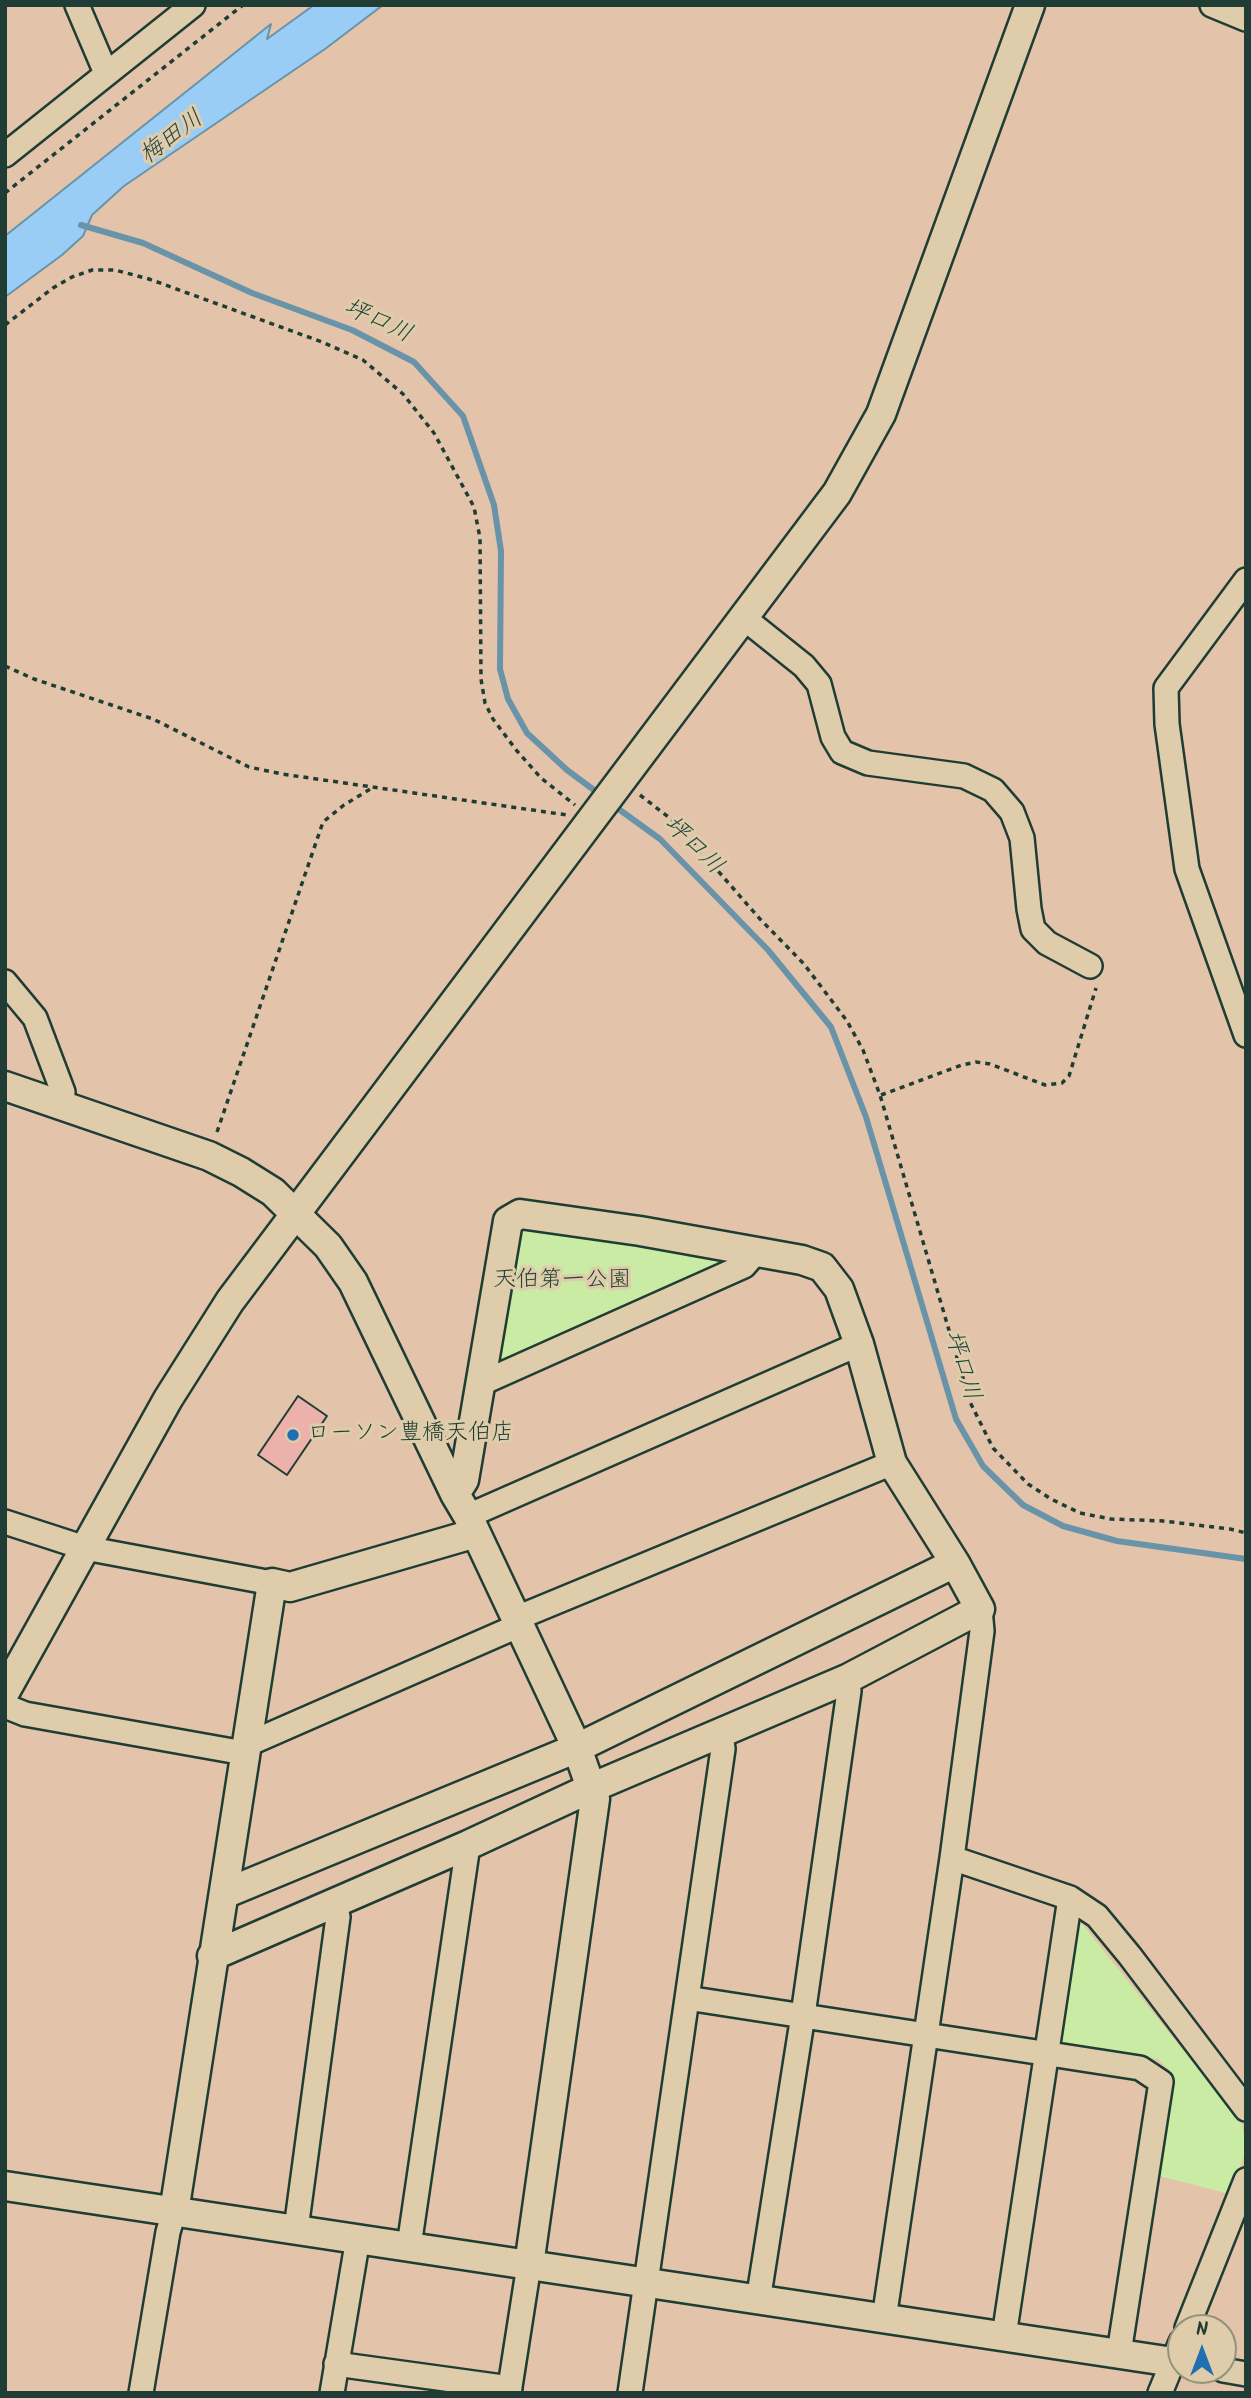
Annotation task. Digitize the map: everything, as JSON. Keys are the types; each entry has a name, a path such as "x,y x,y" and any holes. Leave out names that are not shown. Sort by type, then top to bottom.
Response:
{"street":[{"path":"77,5 106,73"},
{"path":"5,155 193,5"},
{"path":"5,1692 167,1399 229,1301 837,493 881,414 1030,5"},
{"path":"1219,7 1246,19"},
{"path":"1246,580 1166,688 1167,724 1187,869 1240,1005 1246,1035"},
{"path":"744,618 804,666 819,684 833,737 842,752 868,763 964,775 993,790 1012,812 1022,838 1033,929 1047,943 1090,966"},
{"path":"5,982 35,1018 62,1092 62,1106"},
{"path":"5,1086 209,1156 273,1192 328,1246 353,1282 466,1514 577,1748 595,1799 509,2390 336,2364"},
{"path":"466,1514 464,1480 508,1221 520,1214 757,1251 822,1267 839,1289 859,1344 892,1463 955,1563 980,1609 982,1631 952,1858 884,2319"},
{"path":"482,1383 744,1266 757,1251"},
{"path":"5,1522 85,1548 290,1587 859,1344"},
{"path":"5,1706 25,1714 245,1749 518,1622 892,1463"},
{"path":"224,1894 577,1748 955,1563"},
{"path":"141,2393 167,2232 174,2212 272,1583"},
{"path":"212,1956 468,1845 591,1788 847,1679 980,1609"},
{"path":"758,2301 803,2015 849,1691 847,1679"},
{"path":"630,2393 723,1749 720,1733"},
{"path":"409,2246 468,1845"},
{"path":"952,1858 1070,1898 1097,1916 1246,2109"},
{"path":"1004,2336 1070,1898"},
{"path":"296,2230 338,1917 335,1903"},
{"path":"687,1998 1140,2068 1161,2082 1119,2353"},
{"path":"1193,2314 1246,2180"},
{"path":"5,2186 758,2301 1119,2353 1167,2355"},
{"path":"332,2393 358,2238"}],"path":[{"path":"5,193 243,5"},
{"path":"5,326 52,289 72,277 92,270 115,270 162,283 322,342 363,360 403,394 434,433 474,507 480,538 481,679 485,703 493,719 541,778 593,819"},
{"path":"5,666 34,679 153,719 249,767 593,819"},
{"path":"619,784 676,823 760,919 804,964 847,1021 863,1050 880,1095 970,1402 993,1448 1028,1484 1080,1513 1111,1519 1163,1521 1246,1533"},
{"path":"209,1156 323,822 344,805 374,787"},
{"path":"880,1095 976,1062 990,1064 1045,1085 1062,1083 1069,1076 1096,988 1097,978 1090,966"}],"green space":[{"name":"天伯第一公園","path":"519,1227 731,1260 499,1363"},
{"path":"1079,1920 1242,2124 1246,2151 1230,2194 1159,2176 1172,2073 1158,2059 1058,2043"}],"water":[{"name":"梅田川","path":"314,5 383,5 325,49 124,186 92,215 83,236 5,297 5,236 271,24 267,39"}],"building":[{"name":"ローソン豊橋天伯店","path":"298,1396 327,1416 287,1475 258,1455"}],"waterway":[{"name":"坪口川","path":"81,225 143,243 252,293 352,330 414,362 463,416 494,505 501,551 500,669 508,699 527,733 567,770 602,796"},
{"name":"坪口川","path":"613,805 660,839 768,950 831,1027 866,1117 956,1419 983,1466 1023,1505 1063,1526 1117,1541 1246,1559"}],"place":[{"name":"ローソン豊橋天伯店","path":"293,1435"}]}
